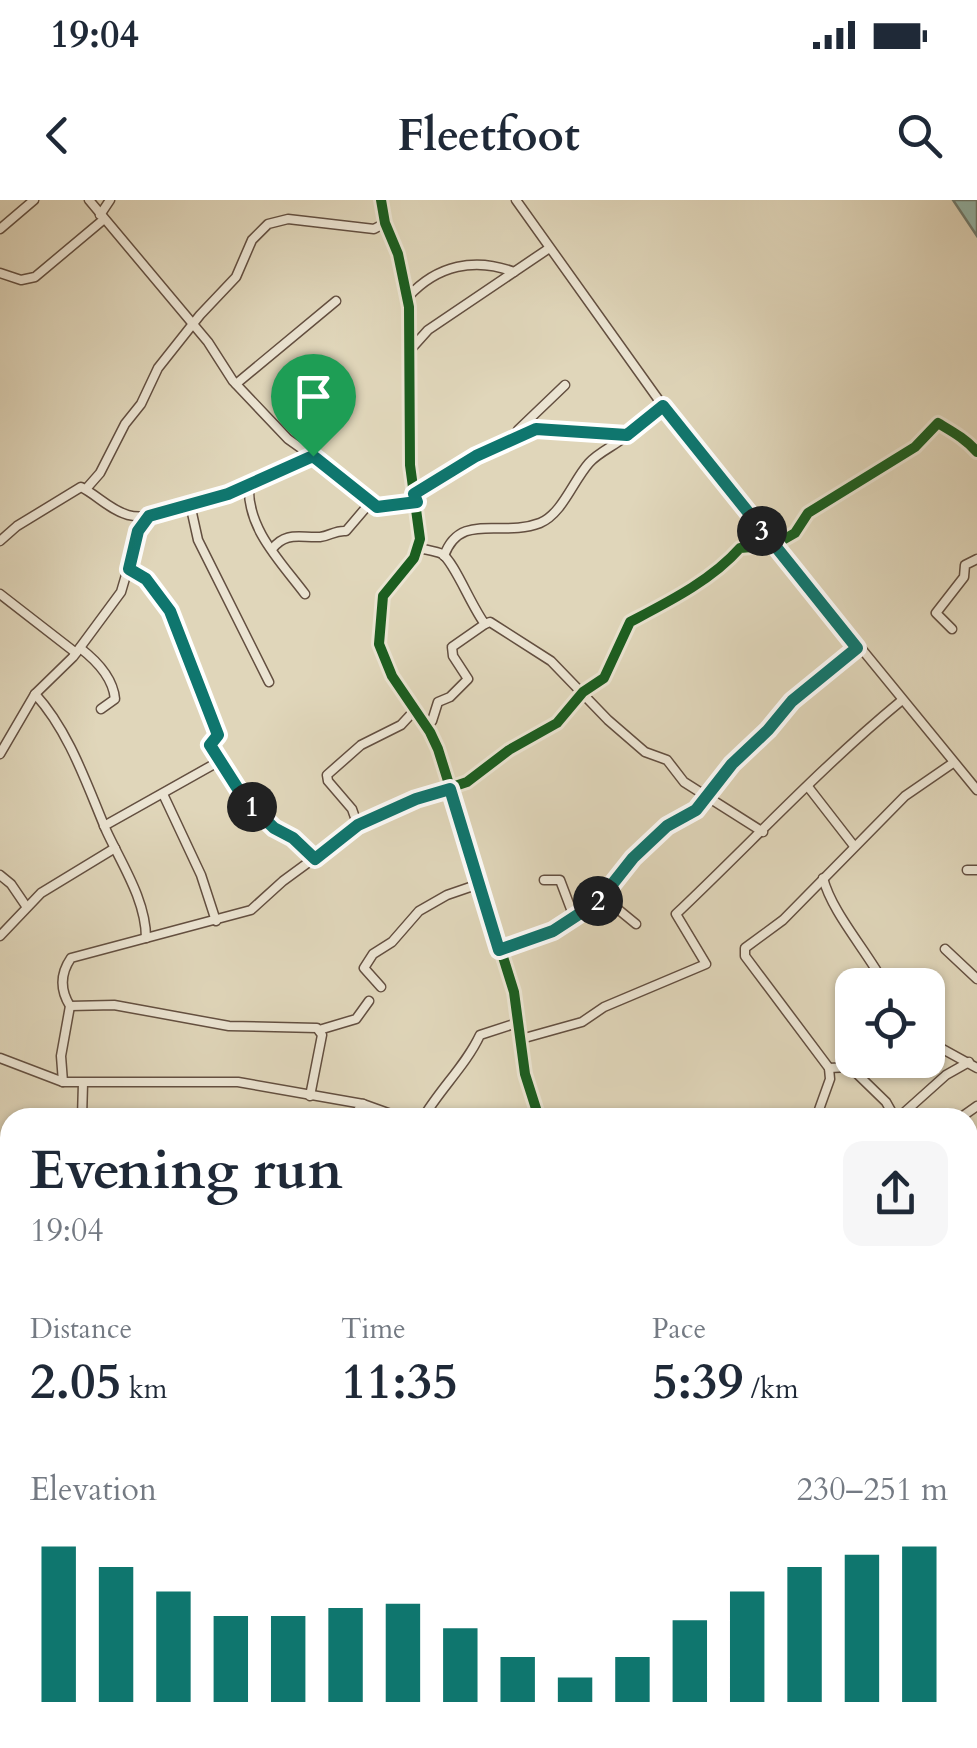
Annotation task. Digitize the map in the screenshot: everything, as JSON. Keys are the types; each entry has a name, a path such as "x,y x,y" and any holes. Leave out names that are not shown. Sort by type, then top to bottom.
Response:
{"street":[{"path":"1,224 34,200"},
{"path":"89,200 288,439 350,483 369,504 382,508 416,498 476,456 542,428 627,435"},
{"path":"0,273 22,280 35,276 102,217 110,200"},
{"path":"381,200 384,223 398,254 408,296 410,465 419,548 401,577 388,587 378,630 381,651 392,676 435,741 519,1018 526,1074 536,1108"},
{"path":"516,200 663,406 901,702 977,790"},
{"path":"86,489 100,473 158,368 236,278 252,240 272,221 350,224 374,229 384,223"},
{"path":"409,352 428,330 548,249"},
{"path":"408,296 419,284 466,262 514,272"},
{"path":"241,385 294,333 319,318 336,301"},
{"path":"515,438 518,430 565,385"},
{"path":"444,556 451,538 459,532 524,528 548,520 592,460 663,406"},
{"path":"63,1082 61,1056 70,1006 62,985 70,958 251,910 358,825 467,782 509,750 557,723 583,692 604,678 630,622 670,603 724,566 740,548 774,546 795,533 808,513 915,446 932,426 944,426 977,452"},
{"path":"2,536 81,487 126,514 149,516 249,486 313,456"},
{"path":"249,486 249,509 305,594"},
{"path":"190,504 198,540 269,682"},
{"path":"272,549 274,544 295,534 322,537 337,530 346,531 369,504"},
{"path":"0,754 35,694 78,651 121,592 138,531 149,516"},
{"path":"419,548 444,556 485,624"},
{"path":"952,629 936,613 964,577 965,565 977,559"},
{"path":"129,569 146,579 174,623 214,718 218,735 210,745 218,762 253,808 315,859"},
{"path":"0,594 102,668 115,699 102,709"},
{"path":"426,728 438,702 468,679 453,656 452,647 490,622 552,661 608,720 645,752 667,760 684,782 762,832"},
{"path":"499,950 545,934 602,897 633,858 667,826 707,799 732,764 792,701 857,648"},
{"path":"35,694 60,731 115,848 138,900 146,938"},
{"path":"522,1039 582,1022 604,1008 706,964 676,914 859,736 901,702"},
{"path":"358,825 327,775 361,744 401,724 414,711"},
{"path":"104,826 218,762"},
{"path":"820,1108 830,1079 829,1068 744,953 749,944 783,920 910,791 954,763"},
{"path":"809,788 854,846"},
{"path":"163,794 201,875 216,921"},
{"path":"0,936 41,893 115,848"},
{"path":"0,875 26,906"},
{"path":"824,878 830,897 876,968"},
{"path":"544,880 560,880 574,917"},
{"path":"380,987 364,968 372,954 392,942 419,911 446,895 478,884"},
{"path":"602,897 636,924"},
{"path":"945,948 975,973"},
{"path":"70,1006 114,1006 229,1026 319,1030 356,1019 370,1001"},
{"path":"430,1108 473,1052 480,1035 519,1018"},
{"path":"310,1096 321,1048 319,1030"},
{"path":"945,1050 973,1065"},
{"path":"0,1058 63,1082 238,1082 374,1108"},
{"path":"908,1108 946,1075 973,1065"},
{"path":"829,1068 835,1067"},
{"path":"862,1078 890,1108"},
{"path":"82,1108 83,1083"},
{"path":"360,1108 363,1104"}],"water":[{"path":"953,200 977,200 977,236"}],"cycle path":[{"path":"381,200 409,307 410,465 420,539 414,558 383,596 379,644 392,676 438,749 514,992 525,1074 536,1108"},
{"path":"359,825 416,799 467,782 509,750 557,723 583,692 604,678 630,622 703,580 740,548 774,545 795,533 808,513 915,447 938,423 977,452"}],"route":[{"path":"663,406 857,648 792,701 732,764 707,799 667,826 633,858 599,901 553,931 499,950 450,789 416,799 358,825 315,859 245,800 210,745 218,735 214,718 165,601 142,575 129,569 138,531 149,516 228,494 313,456 350,483 369,504 382,508 417,502 414,494 447,472 532,430 627,435 663,406"}]}
